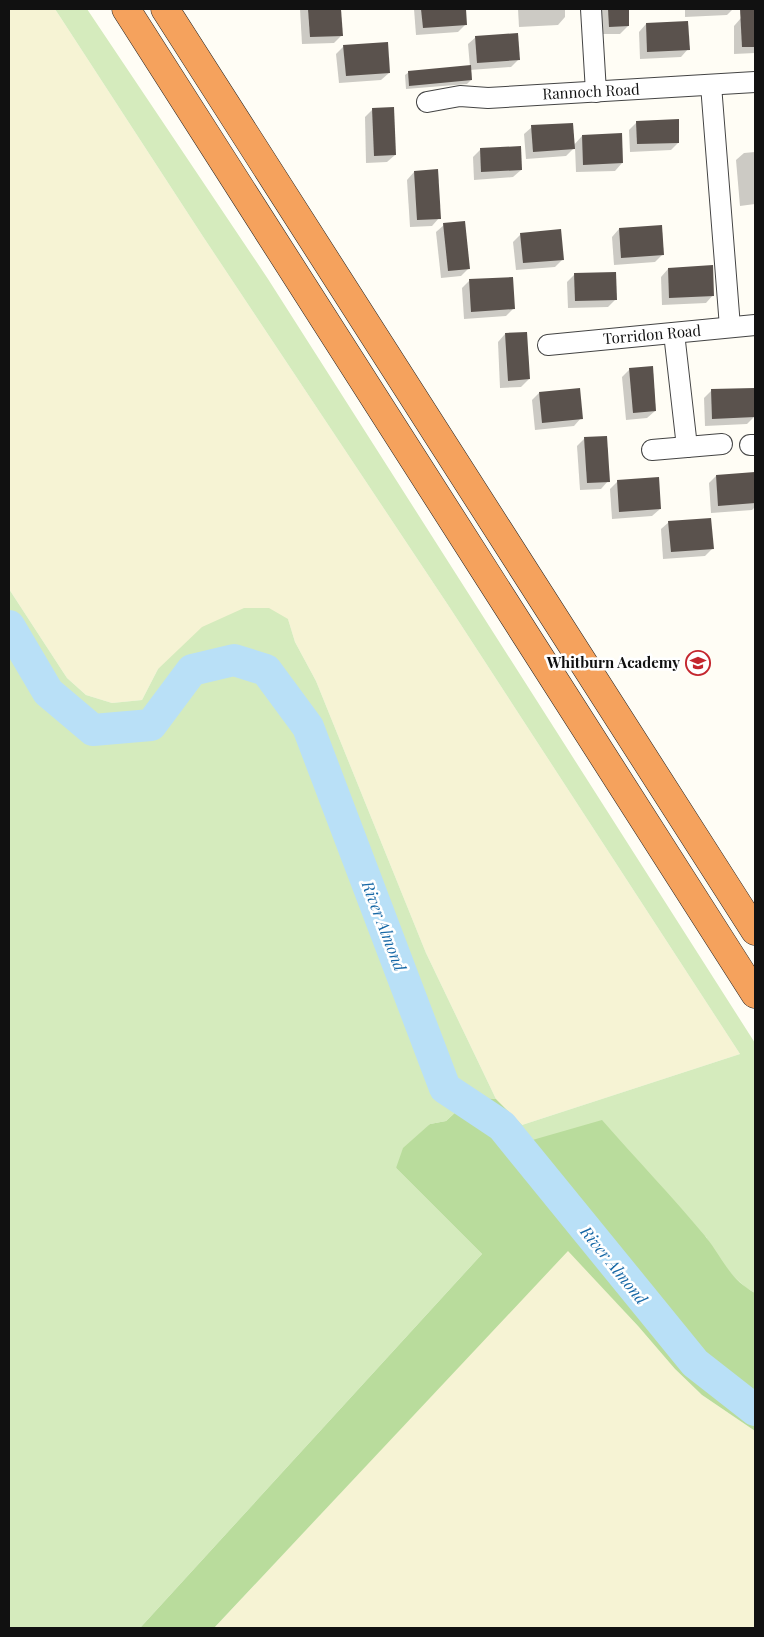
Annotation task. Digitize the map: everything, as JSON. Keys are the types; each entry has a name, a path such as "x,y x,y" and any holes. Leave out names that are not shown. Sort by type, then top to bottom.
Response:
{"highway":[{"path":"126,9 755,994"},
{"path":"165,9 755,931"}],"street":[{"path":"591,9 596,92"},
{"name":"Rannoch Road","path":"427,102 460,96 488,98 755,82"},
{"path":"711,85 730,328"},
{"name":"Torridon Road","path":"548,344 755,325"},
{"path":"674,333 687,447"},
{"path":"652,450 722,444"}],"shaded area":[{"path":"9,9 55,9 202,235 450,608 740,1054 522,1125 496,1099 426,953 316,681 295,642 288,619 158,669 142,700 112,703 86,695 67,678 9,589"},
{"path":"568,1250 675,1369 702,1395 755,1431 755,1628 214,1628"}],"green space":[{"path":"55,9 87,9 268,279 755,1043 755,1293 746,1288 725,1268 706,1237 529,1141 522,1125 740,1054 450,608 202,235"},
{"path":"9,589 67,678 86,695 112,703 142,700 158,669 202,627 244,608 269,608 288,619 295,642 316,681 426,953 496,1099 472,1097 446,1121 430,1124 396,1168 482,1254 140,1628 9,1628"},
{"path":"472,1097 496,1099 522,1125 529,1141 602,1120 692,1221 738,1281 755,1293 755,1431 702,1395 675,1369 568,1251 214,1628 140,1628 482,1254 396,1168 403,1148 430,1124 446,1121"}],"building":[{"path":"308,9 341,9 343,36 310,37"},
{"path":"421,9 466,9 467,25 423,28"},
{"path":"608,9 629,9 629,26 609,27"},
{"path":"740,9 755,9 755,47 742,47"},
{"path":"688,21 690,50 647,52 646,23"},
{"path":"518,33 520,60 477,63 475,36"},
{"path":"388,42 390,73 346,76 343,45"},
{"path":"471,65 472,80 409,86 408,71"},
{"path":"394,107 396,155 374,156 372,108"},
{"path":"679,119 679,143 637,144 636,121"},
{"path":"573,123 575,149 533,152 531,125"},
{"path":"622,133 623,163 583,165 582,135"},
{"path":"521,146 522,170 481,172 480,148"},
{"path":"438,169 441,219 417,220 414,171"},
{"path":"465,221 470,269 448,271 443,223"},
{"path":"662,225 664,255 621,258 619,228"},
{"path":"561,229 564,260 523,263 520,233"},
{"path":"713,265 714,296 669,298 668,268"},
{"path":"616,272 617,300 575,301 574,273"},
{"path":"513,277 515,309 471,312 469,279"},
{"path":"527,332 530,379 508,381 505,333"},
{"path":"653,366 656,411 633,413 629,368"},
{"path":"580,388 583,419 542,423 539,392"},
{"path":"755,388 755,417 712,419 711,389"},
{"path":"607,436 610,482 587,483 584,437"},
{"path":"755,472 755,503 718,506 716,475"},
{"path":"659,477 661,509 619,512 617,480"},
{"path":"711,518 714,549 671,552 668,521"}],"waterway":[{"name":"River Almond","path":"9,626 48,692 93,730 151,725 192,670 234,660 266,670 308,727 445,1088 502,1126 695,1363 755,1410"}],"place":[{"name":"Whitburn Academy","path":"698,663"}]}
